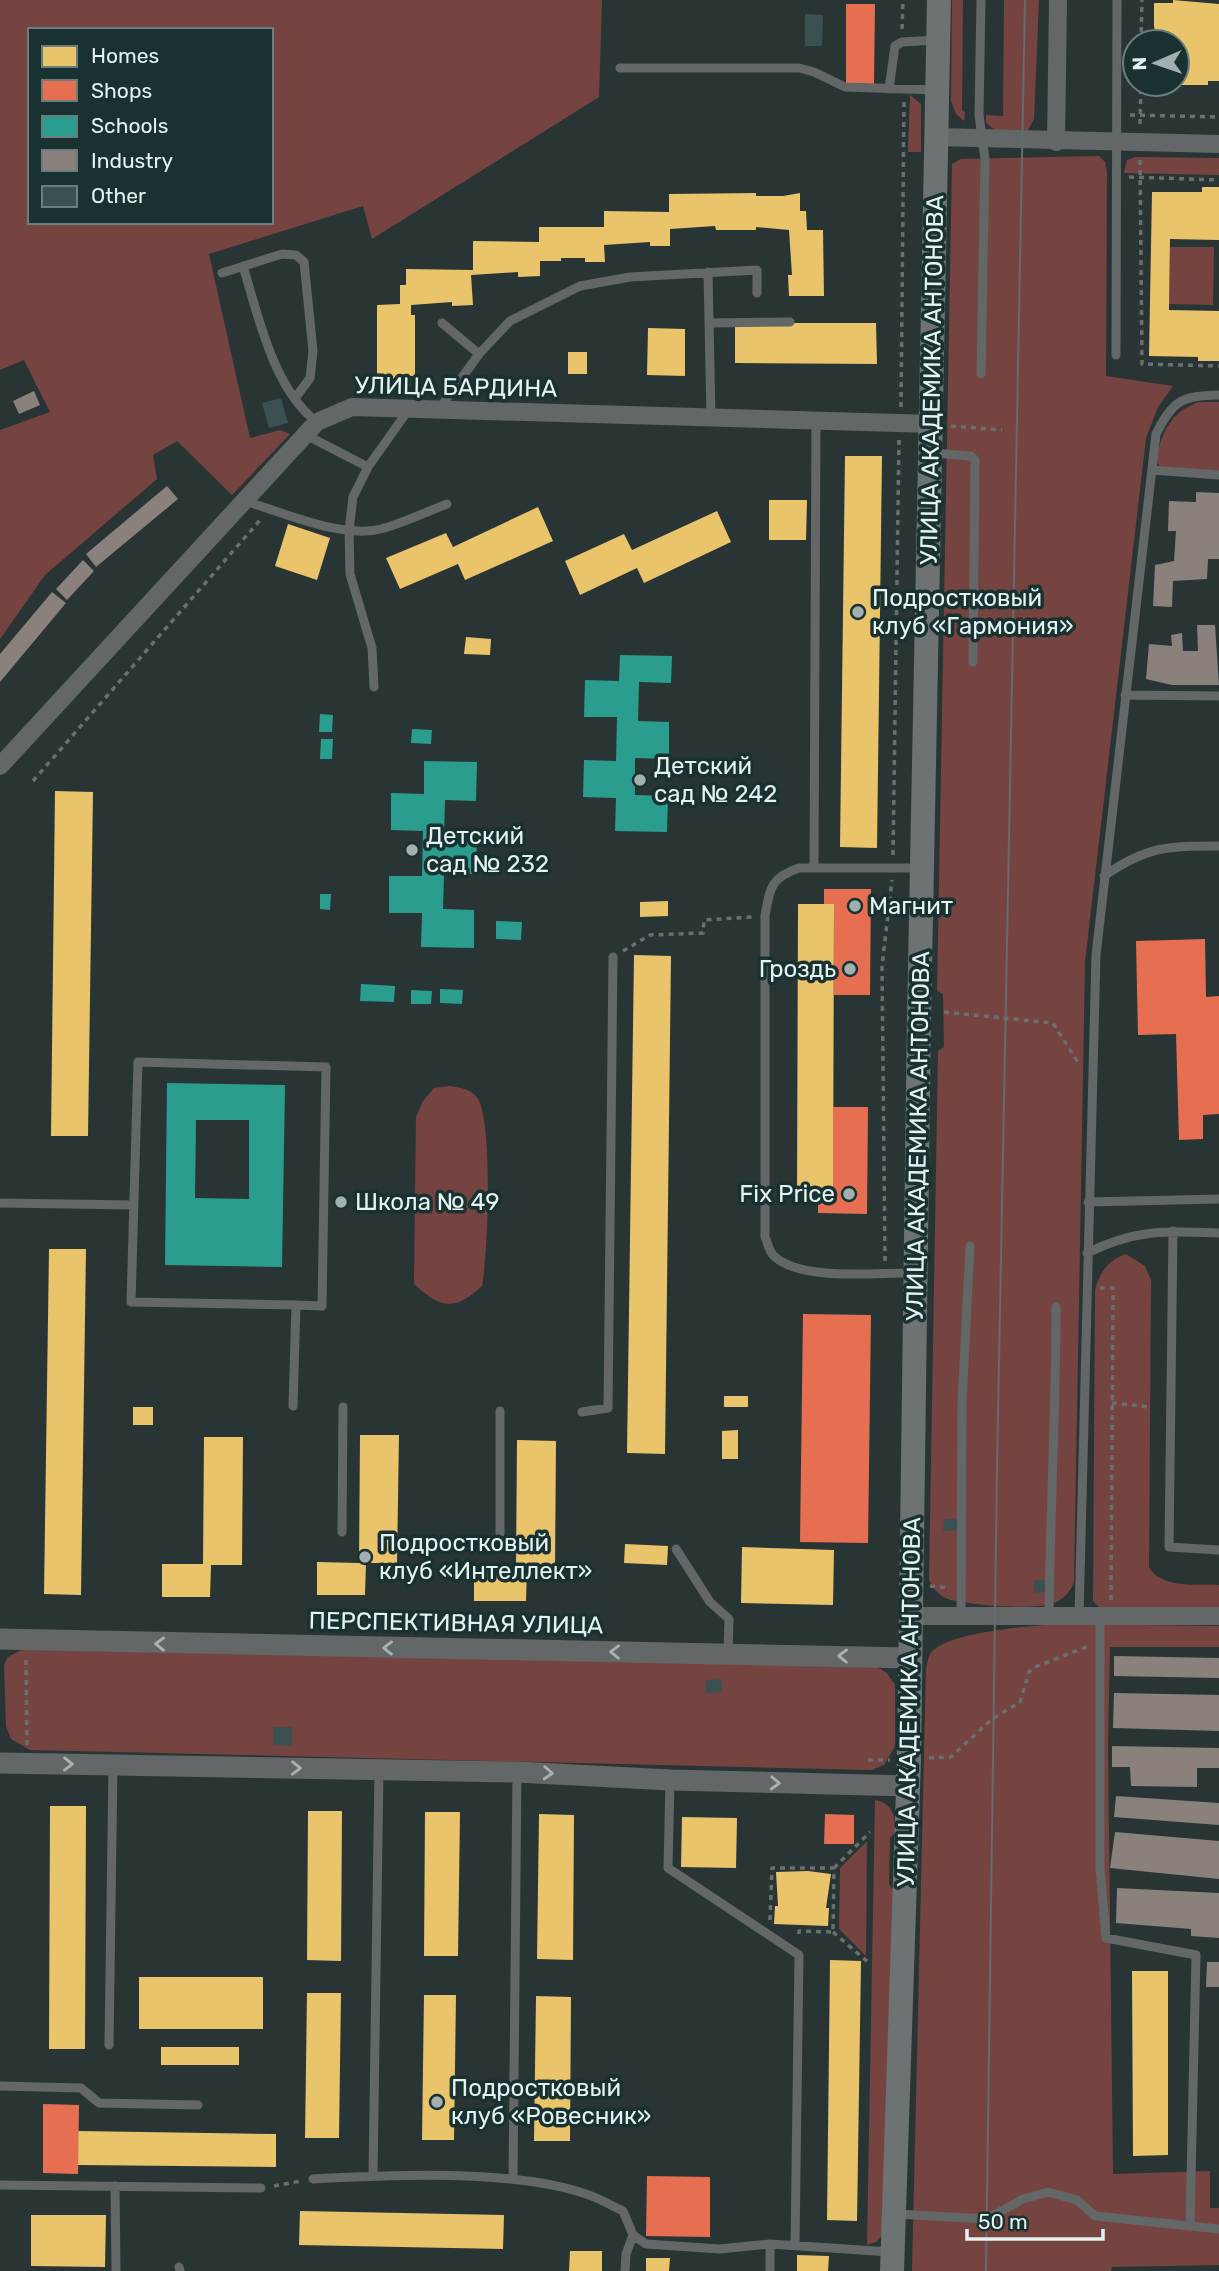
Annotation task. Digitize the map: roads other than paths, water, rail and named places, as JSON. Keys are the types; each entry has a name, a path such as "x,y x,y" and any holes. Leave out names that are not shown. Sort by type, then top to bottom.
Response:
{"main road":[{"name":"УЛИЦА АКАДЕМИКА АНТОНОВА","path":"892,2261 911,1658 930,453 940,425 937,137 939,0"}],"street":[{"path":"1056,142 1058,0"},
{"path":"937,137 1116,144 1219,144"},
{"name":"УЛИЦА БАРДИНА","path":"2,763 311,428 352,407 940,425"},
{"path":"911,1616 1219,1616"},
{"name":"ПЕРСПЕКТИВНАЯ УЛИЦА","path":"0,1639 911,1658"},
{"path":"0,1763 517,1772 670,1780 908,1786"}],"lane":[{"path":"981,0 981,374"},
{"path":"1116,355 1117,0"},
{"path":"889,89 893,51 902,42 938,40"},
{"path":"620,68 799,68 845,88 937,90"},
{"path":"222,273 282,254 296,255 304,262 313,351 310,378 296,397"},
{"path":"243,266 276,370 296,397 311,428 368,467"},
{"path":"440,408 479,354 510,321 580,286 630,277 757,270 757,293"},
{"path":"708,272 711,418"},
{"path":"709,323 790,322"},
{"path":"442,323 479,354"},
{"path":"1079,1616 1096,955 1104,876 1156,434 1167,411 1180,400 1198,395 1219,395"},
{"path":"374,687 372,648 350,575 349,530 353,497 368,467 410,408"},
{"path":"814,867 816,420"},
{"path":"930,453 961,454 971,456 975,460 973,662"},
{"path":"1152,470 1219,475"},
{"path":"244,501 349,530 380,529 447,503"},
{"path":"1125,695 1219,696"},
{"path":"1104,876 1133,855 1170,846 1219,846"},
{"path":"915,1273 816,1272 790,1268 772,1255 765,1237 765,916 771,886 783,874 814,867 923,868"},
{"path":"582,1412 608,1408 612,957"},
{"path":"138,1062 326,1067 322,1306 296,1305 131,1302 138,1062"},
{"path":"1088,1202 1219,1199"},
{"path":"0,1203 134,1205"},
{"path":"1173,1231 1169,1547 1219,1550"},
{"path":"1087,1253 1116,1239 1139,1233 1219,1233"},
{"path":"961,1615 962,1403 970,1246"},
{"path":"293,1406 296,1305"},
{"path":"1049,1616 1051,1494 1056,1442 1056,1307"},
{"path":"342,1532 343,1407"},
{"path":"500,1411 500,1539"},
{"path":"676,1549 709,1602 729,1619 728,1654"},
{"path":"1100,1617 1100,1868 1106,1938 1196,1955 1190,2225"},
{"path":"109,2045 113,1765"},
{"path":"373,2176 379,1769"},
{"path":"513,2179 517,1772"},
{"path":"670,1780 668,1868 799,1955 795,2245"},
{"path":"0,2086 80,2088 99,2103 198,2105"},
{"path":"313,2179 373,2176 513,2179 583,2193 623,2211 633,2235 646,2244 720,2249 770,2244 795,2245 892,2261"},
{"path":"0,2185 261,2188"},
{"path":"115,2186 116,2271"},
{"path":"894,2214 987,2219 1023,2199 1048,2192 1077,2200 1095,2216 1219,2230"},
{"path":"625,2271 626,2254 633,2235"},
{"path":"769,2271 770,2244"}],"tram line":[{"path":"986,2271 997,1468 1025,0"}],"place":[{"name":"Подростковый клуб «Гармония»","path":"858,612"},
{"name":"Детский сад № 242","path":"640,780"},
{"name":"Детский сад № 232","path":"412,850"},
{"name":"Магнит","path":"855,906"},
{"name":"Гроздь","path":"850,969"},
{"name":"Fix Price","path":"849,1194"},
{"name":"Школа № 49","path":"341,1202"},
{"name":"Подростковый клуб «Интеллект»","path":"365,1557"},
{"name":"Подростковый клуб «Ровесник»","path":"437,2102"}]}
